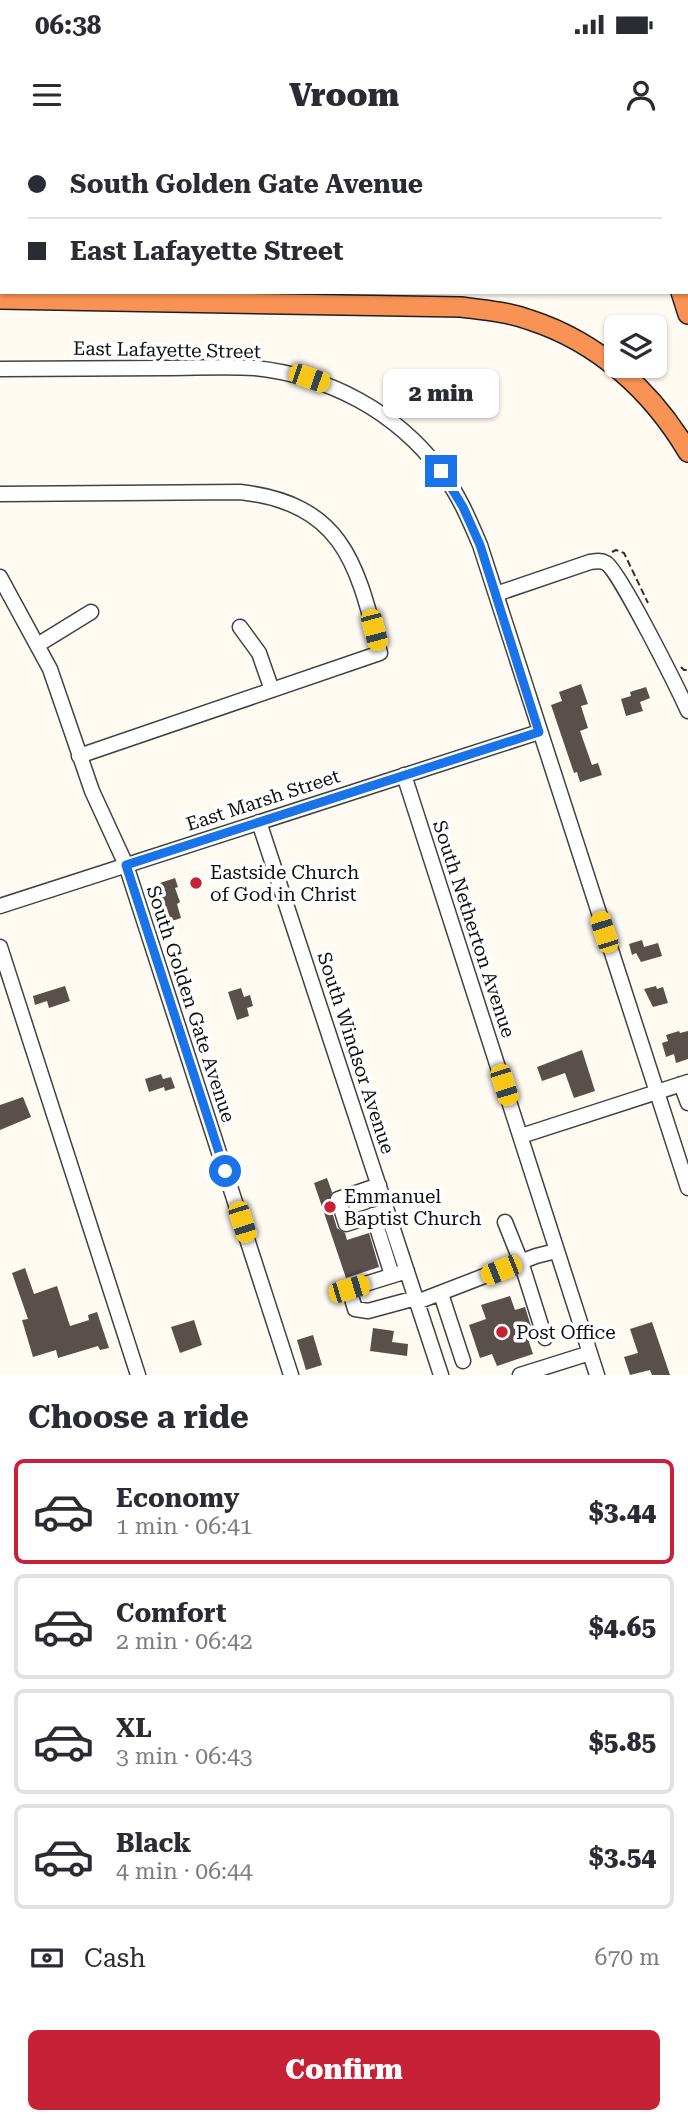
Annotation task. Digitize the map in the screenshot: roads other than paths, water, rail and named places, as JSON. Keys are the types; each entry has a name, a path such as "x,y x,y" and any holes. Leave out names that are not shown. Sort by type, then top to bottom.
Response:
{"highway":[{"path":"0,297 43,294"},
{"path":"682,294 688,314"},
{"path":"0,297 448,306 499,312 530,319 554,329 603,357 645,393 662,412 688,452"}],"street":[{"name":"East Lafayette Street","path":"0,369 254,368 309,378 349,394 396,425 441,471 463,507 480,545 688,1188"},
{"path":"0,494 240,492 276,498 308,512 331,531 349,556 362,582 380,653 79,755"},
{"path":"496,594 590,562 606,562 613,568 631,600 688,711"},
{"name":"South Golden Gate Avenue","path":"0,577 39,644 50,669 92,791 126,865 291,1375"},
{"path":"39,644 91,612"},
{"path":"240,627 259,653 272,690"},
{"name":"East Marsh Street","path":"0,906 539,732"},
{"name":"South Netherton Avenue","path":"404,775 597,1375"},
{"name":"South Windsor Avenue","path":"259,822 442,1375"},
{"path":"0,947 138,1375"},
{"path":"521,1136 685,1083 688,1103"},
{"path":"379,1185 338,1199 346,1224 387,1210"},
{"path":"373,1215 392,1275"},
{"path":"505,1222 545,1338"},
{"path":"407,1271 349,1289 355,1309 368,1311 441,1294 556,1251"},
{"path":"441,1294 463,1361"},
{"path":"520,1375 590,1353"}],"place":[{"name":"Eastside Church of God in Christ","path":"196,883"},
{"name":"Emmanuel Baptist Church","path":"330,1207"},
{"name":"Post Office","path":"502,1332"}]}
